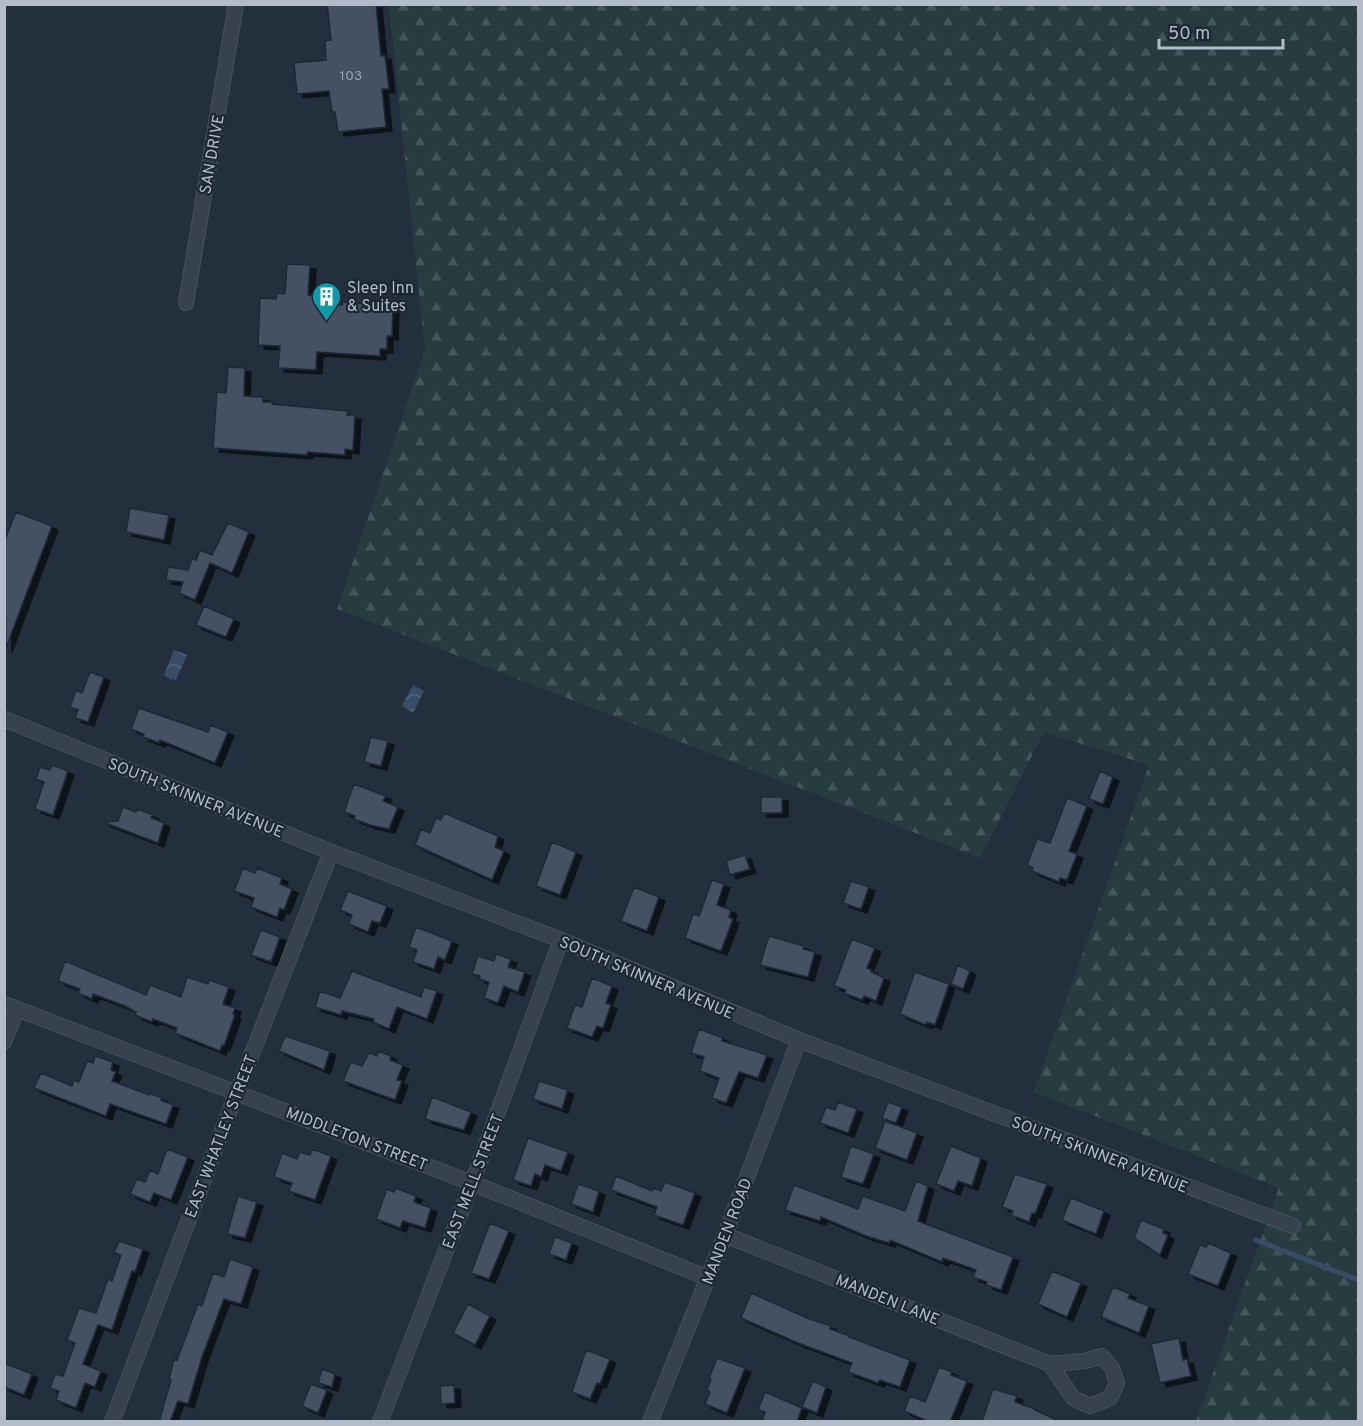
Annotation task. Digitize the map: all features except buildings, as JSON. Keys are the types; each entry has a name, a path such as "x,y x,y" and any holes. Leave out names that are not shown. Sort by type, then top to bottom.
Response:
{"street":[{"name":"SAN DRIVE","path":"186,303 236,4"},
{"name":"SOUTH SKINNER AVENUE","path":"4,719 331,852 561,940 799,1040 1293,1226"},
{"name":"EAST WHATLEY STREET","path":"112,1422 331,852"},
{"name":"EAST MELL STREET","path":"380,1422 472,1183 561,940"},
{"name":"MIDDLETON STREET","path":"11,1006 472,1183 708,1278"},
{"path":"4,1042 11,1006"},
{"name":"MANDEN ROAD","path":"651,1422 799,1040"},
{"name":"MANDEN LANE","path":"725,1235 1050,1364"}],"green space":[{"path":"389,5 1358,5 1358,1421 1196,1421 1279,1188 1034,1092 1149,765 1044,732 980,858 337,609 425,350"}],"water":[{"path":"174,650 187,655 176,680 172,678 171,680 164,675"},
{"path":"413,685 424,691 413,713 402,706"}],"waterway":[{"path":"1256,1240 1358,1280"}],"place":[{"name":"Sleep Inn & Suites","path":"326,322"}]}
